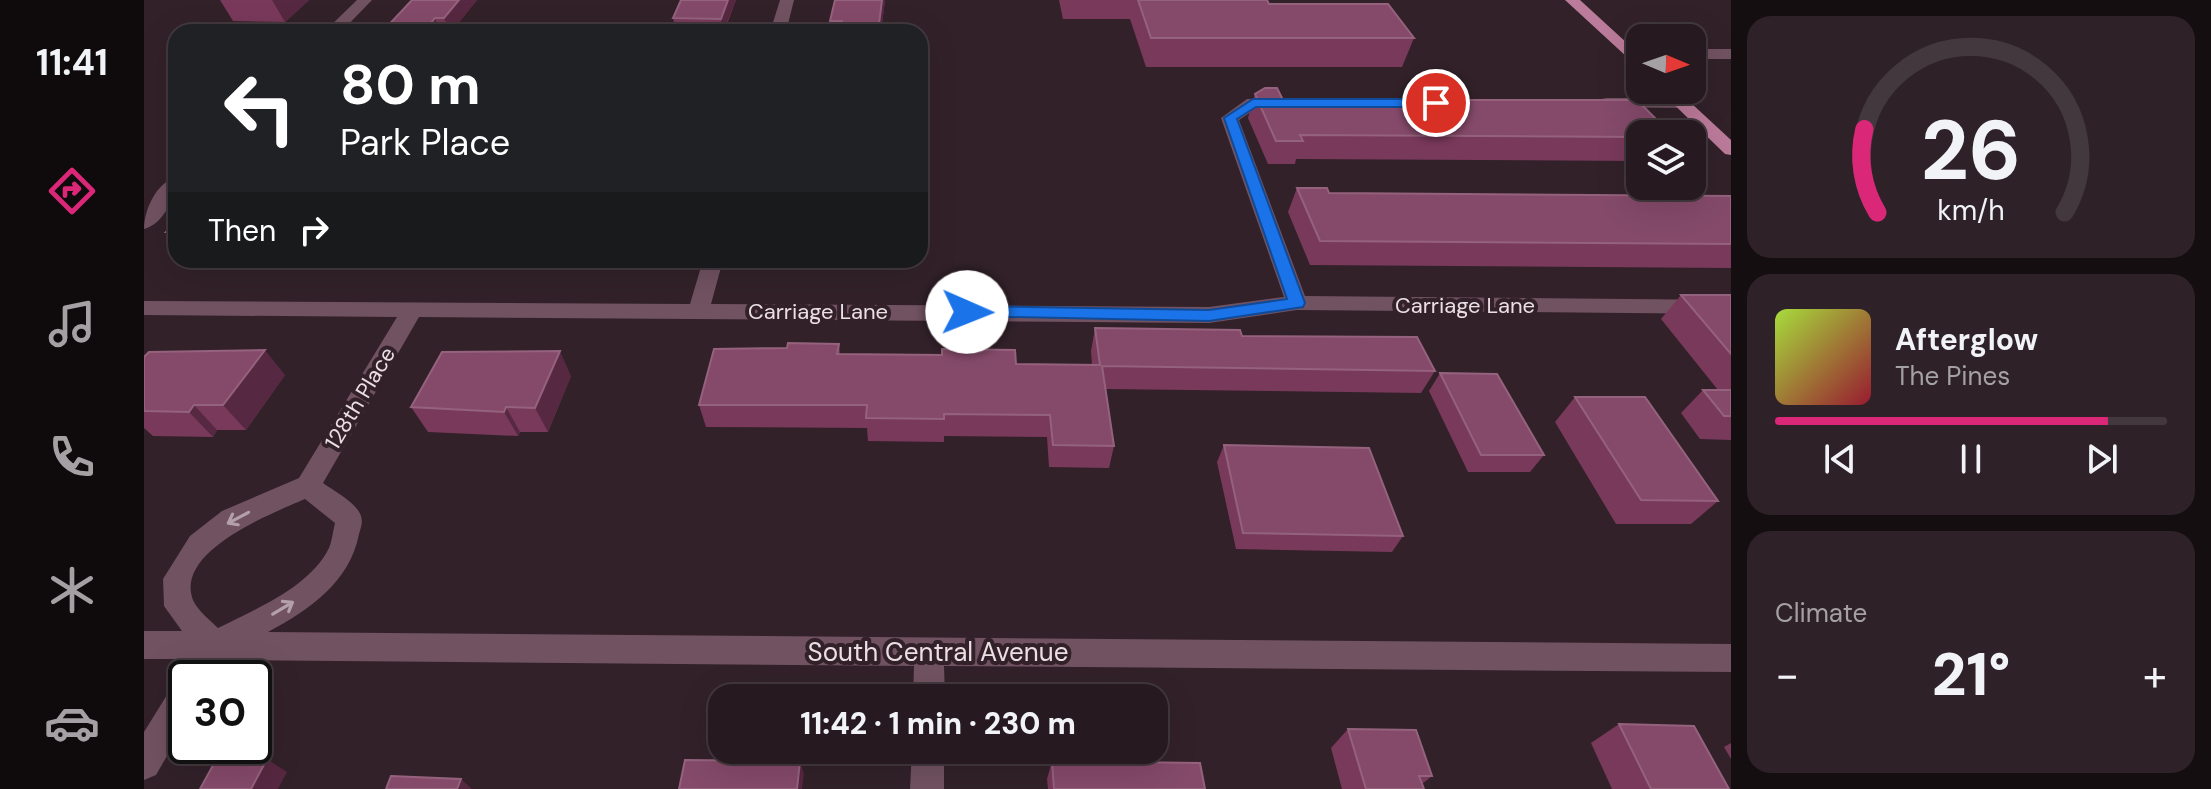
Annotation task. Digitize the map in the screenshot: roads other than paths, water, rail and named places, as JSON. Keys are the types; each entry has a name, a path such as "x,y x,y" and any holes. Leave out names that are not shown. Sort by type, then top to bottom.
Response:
{"main road":[{"path":"1572,0 1626,49"},
{"path":"1682,104 1731,150"}],"street":[{"path":"340,24 365,0"},
{"path":"780,24 787,0"},
{"path":"1706,54 1731,54"},
{"path":"1586,103 1626,100"},
{"path":"1297,303 1230,118 1253,103 1300,103"},
{"path":"144,223 168,193"},
{"path":"699,310 711,268"},
{"name":"Carriage Lane","path":"144,308 1209,315 1297,303 1731,307"},
{"name":"128th Place","path":"308,486 412,311"},
{"path":"206,660 214,646 290,605 323,577 342,552 349,519 308,486 232,519 200,544 177,579 179,606 214,646"},
{"name":"South Central Avenue","path":"144,645 1731,658"},
{"path":"929,652 929,684"},
{"path":"144,763 168,723"},
{"path":"927,789 928,764"}]}
